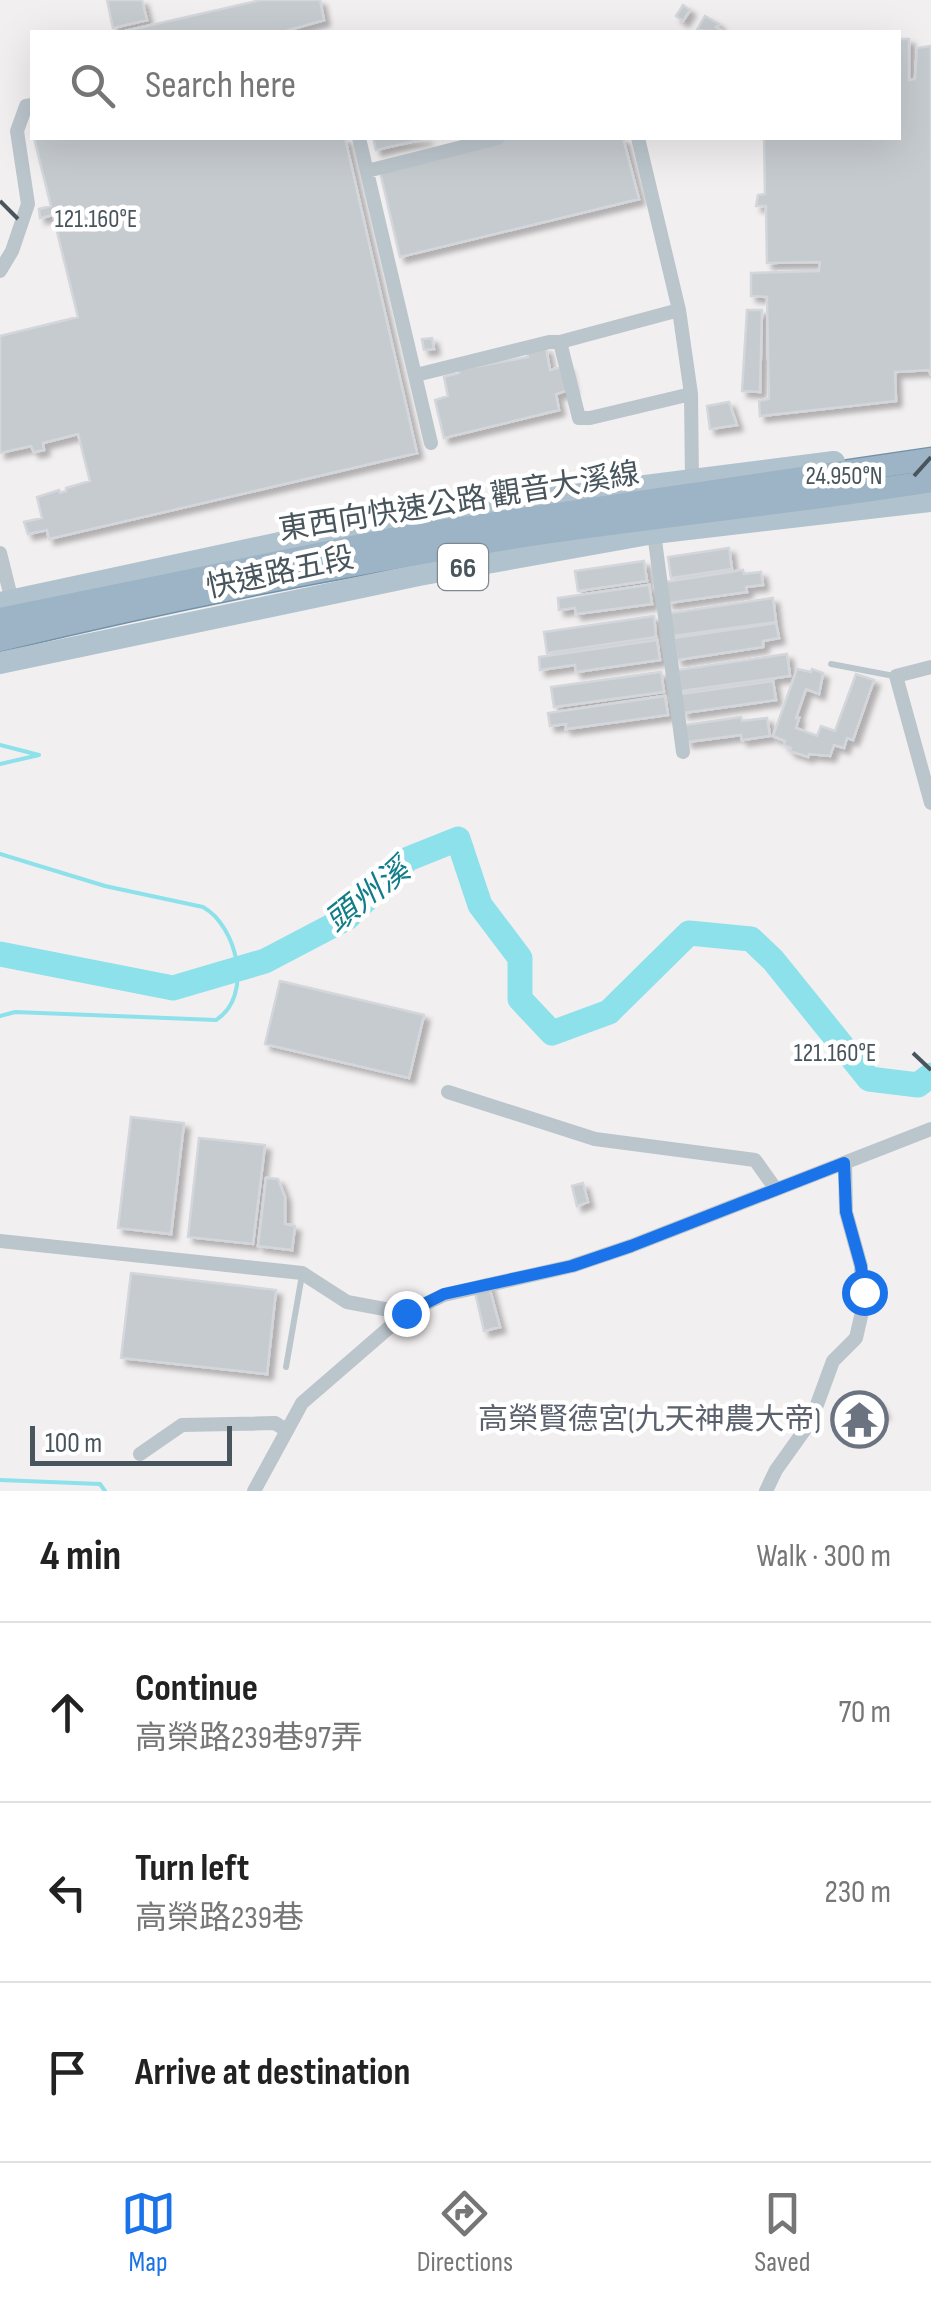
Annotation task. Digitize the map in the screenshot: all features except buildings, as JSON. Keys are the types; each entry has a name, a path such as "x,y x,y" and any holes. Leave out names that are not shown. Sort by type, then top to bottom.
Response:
{"highway":[{"name":"東西向快速公路 觀音大溪線","path":"4,608 147,587 406,536 931,459"},
{"name":"東西向快速公路 觀音大溪線","path":"0,640 157,602 536,534 931,482"}],"main road":[{"name":"快速路五段","path":"4,608 401,517 931,448"},
{"name":"快速路五段","path":"0,663 419,574 654,533 931,501"}],"street":[{"path":"0,271 12,251 28,204 17,131 30,105"},
{"path":"359,140 431,442"},
{"path":"367,171 490,140"},
{"path":"638,140 679,310 691,394 692,480"},
{"path":"416,375 679,310"},
{"path":"560,342 579,418 691,394"},
{"path":"654,533 682,752"},
{"path":"0,553 4,608"},
{"path":"931,667 896,676 931,804"},
{"path":"448,1092 596,1139 755,1160 775,1188"},
{"path":"254,1491 302,1403 406,1313 444,1294 572,1266 631,1246 931,1129"},
{"path":"766,1491 811,1421 832,1361 856,1338 862,1312 861,1266 846,1212 844,1163"},
{"path":"0,1241 302,1274 347,1302 406,1313"},
{"path":"140,1454 182,1425 275,1423 286,1430"}],"lane":[{"path":"831,664 896,676"},
{"path":"286,1366 302,1274"}],"waterway":[{"path":"0,745 39,755 0,764"},
{"name":"頭州溪","path":"0,954 173,988 265,961 347,918 408,859 458,839 480,905 520,958 520,999 552,1033 609,1012 689,933 751,939 773,960 869,1079 918,1085 931,1075"},
{"path":"0,854 105,886 203,907 225,929 238,979 228,1009 216,1020 15,1012 0,1016"},
{"path":"0,1480 100,1484 105,1491"}],"place":[{"name":"高榮賢德宮(九天神農大帝)","path":"860,1419"}],"route":[{"path":"406,1313 444,1294 572,1266 631,1246 844,1163 846,1212 864,1292"}]}
